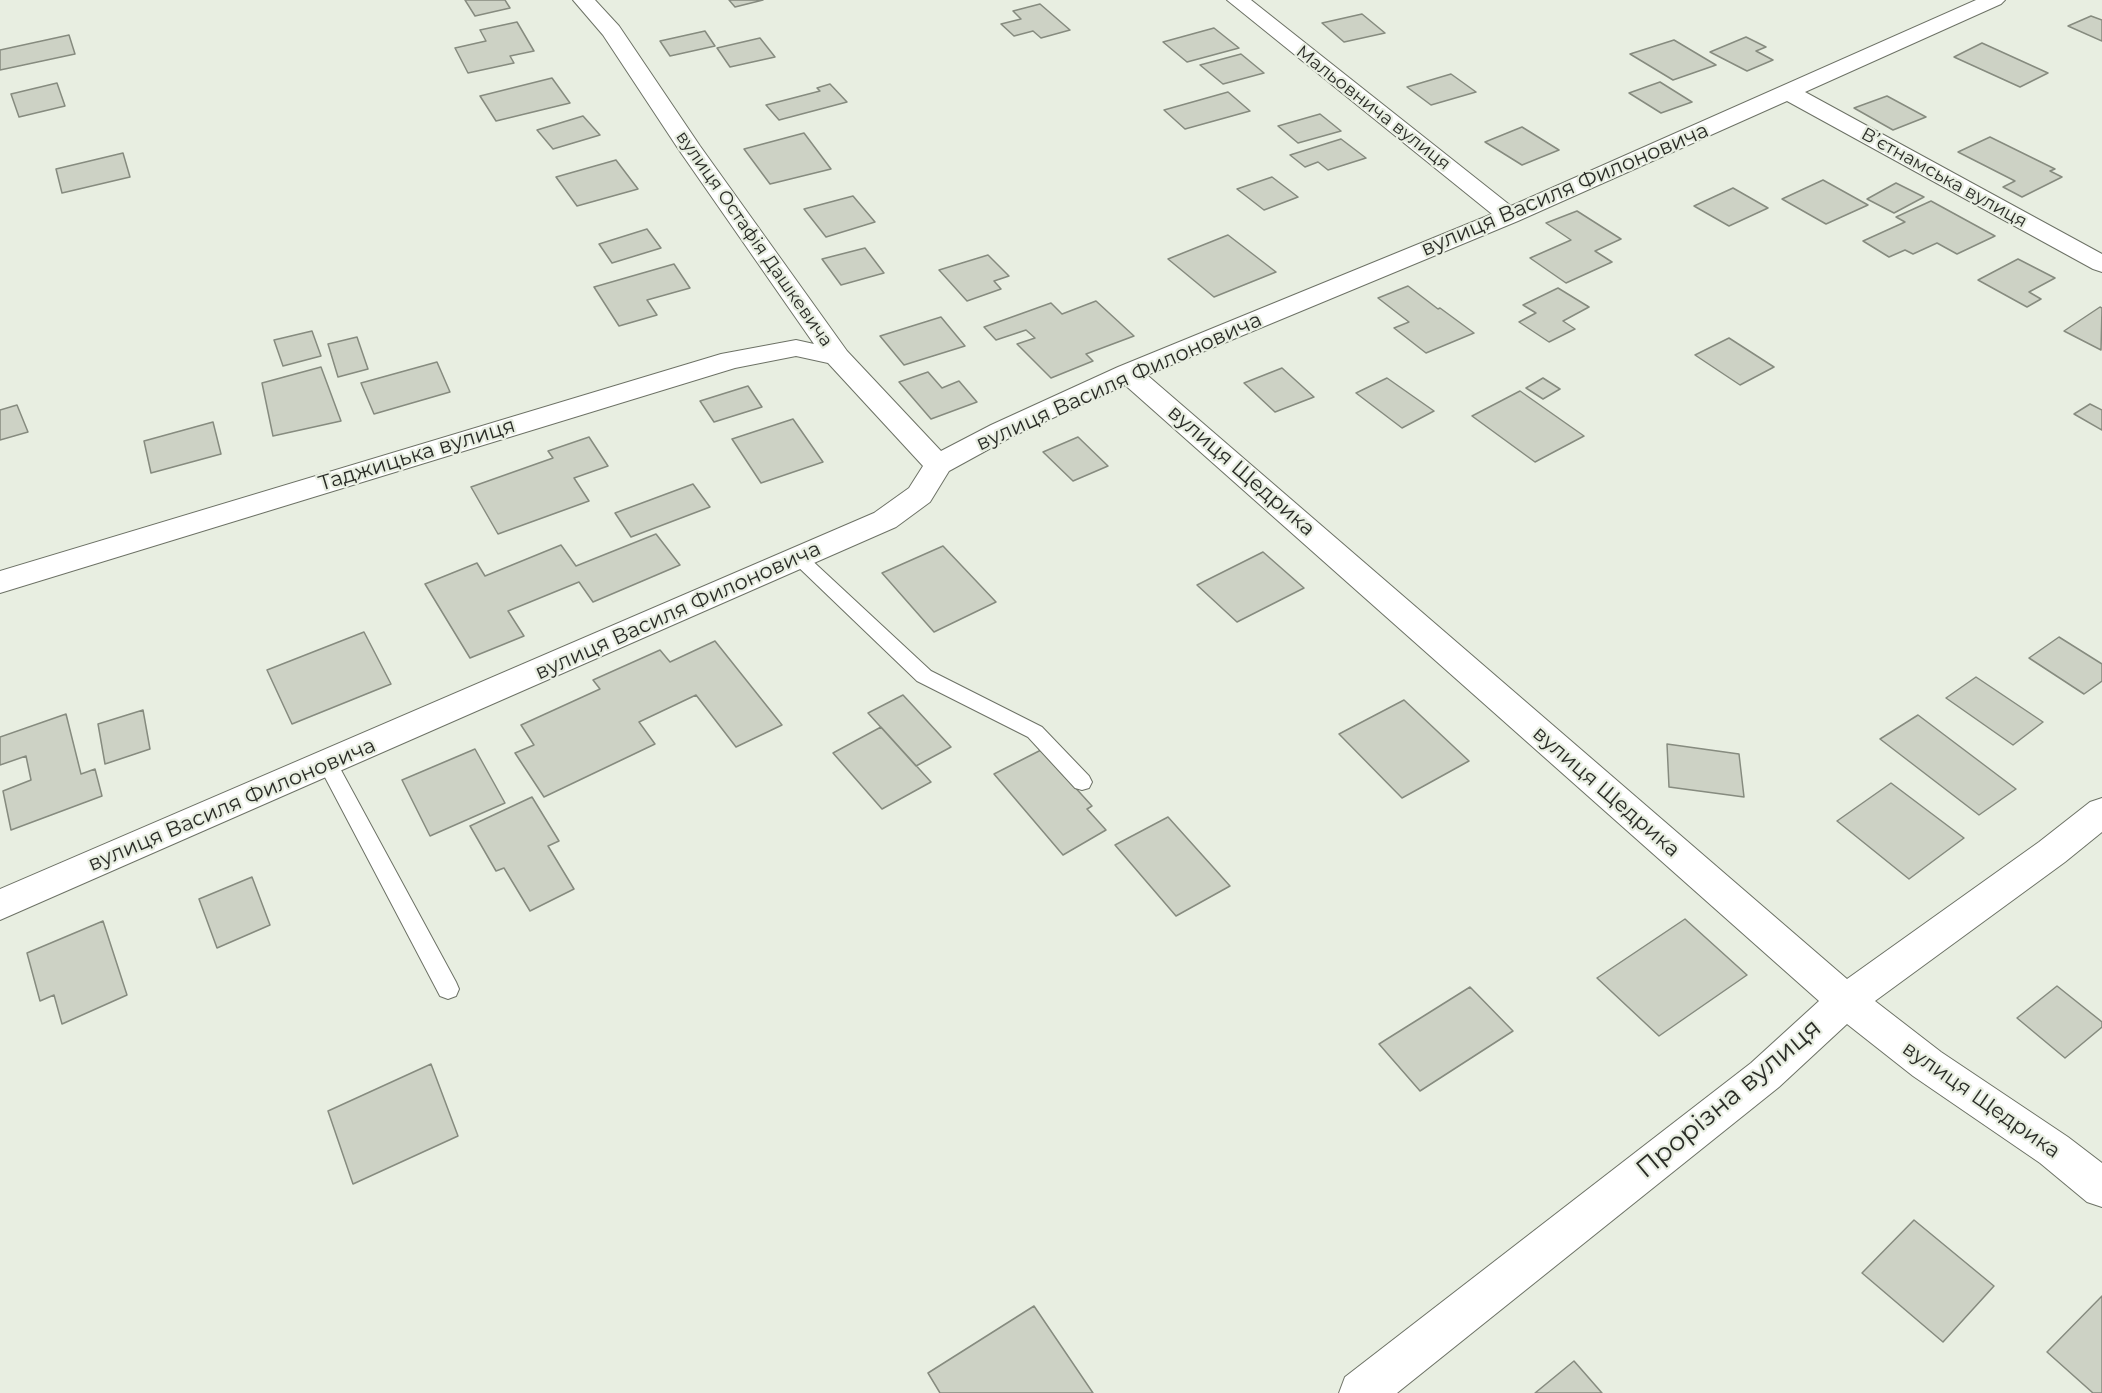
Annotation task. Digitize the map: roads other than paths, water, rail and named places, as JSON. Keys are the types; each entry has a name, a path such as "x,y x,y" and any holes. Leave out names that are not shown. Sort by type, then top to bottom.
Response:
{"street":[{"name":"вулиця Остафія Дашкевича","path":"584,0 611,31 690,150 837,357 938,465"},
{"name":"Мальовнича вулиця","path":"1238,0 1509,216"},
{"name":"вулиця Василя Филоновича","path":"0,905 885,520 920,495 938,465 1001,430 1128,373 1509,216 1994,0"},
{"name":"Вʼєтнамська вулиця","path":"1786,91 2102,264"},
{"name":"Таджицька вулиця","path":"0,582 730,360 796,348 837,357"},
{"name":"вулиця Щедрика","path":"1128,373 1846,1001 1927,1064 2054,1150 2102,1188"},
{"name":"Прорізна вулиця","path":"1361,1393 1765,1075 1846,1001 2052,852 2102,812"}],"lane":[{"path":"799,558 924,676 1035,732 1082,782"},
{"path":"328,764 448,989"}]}
